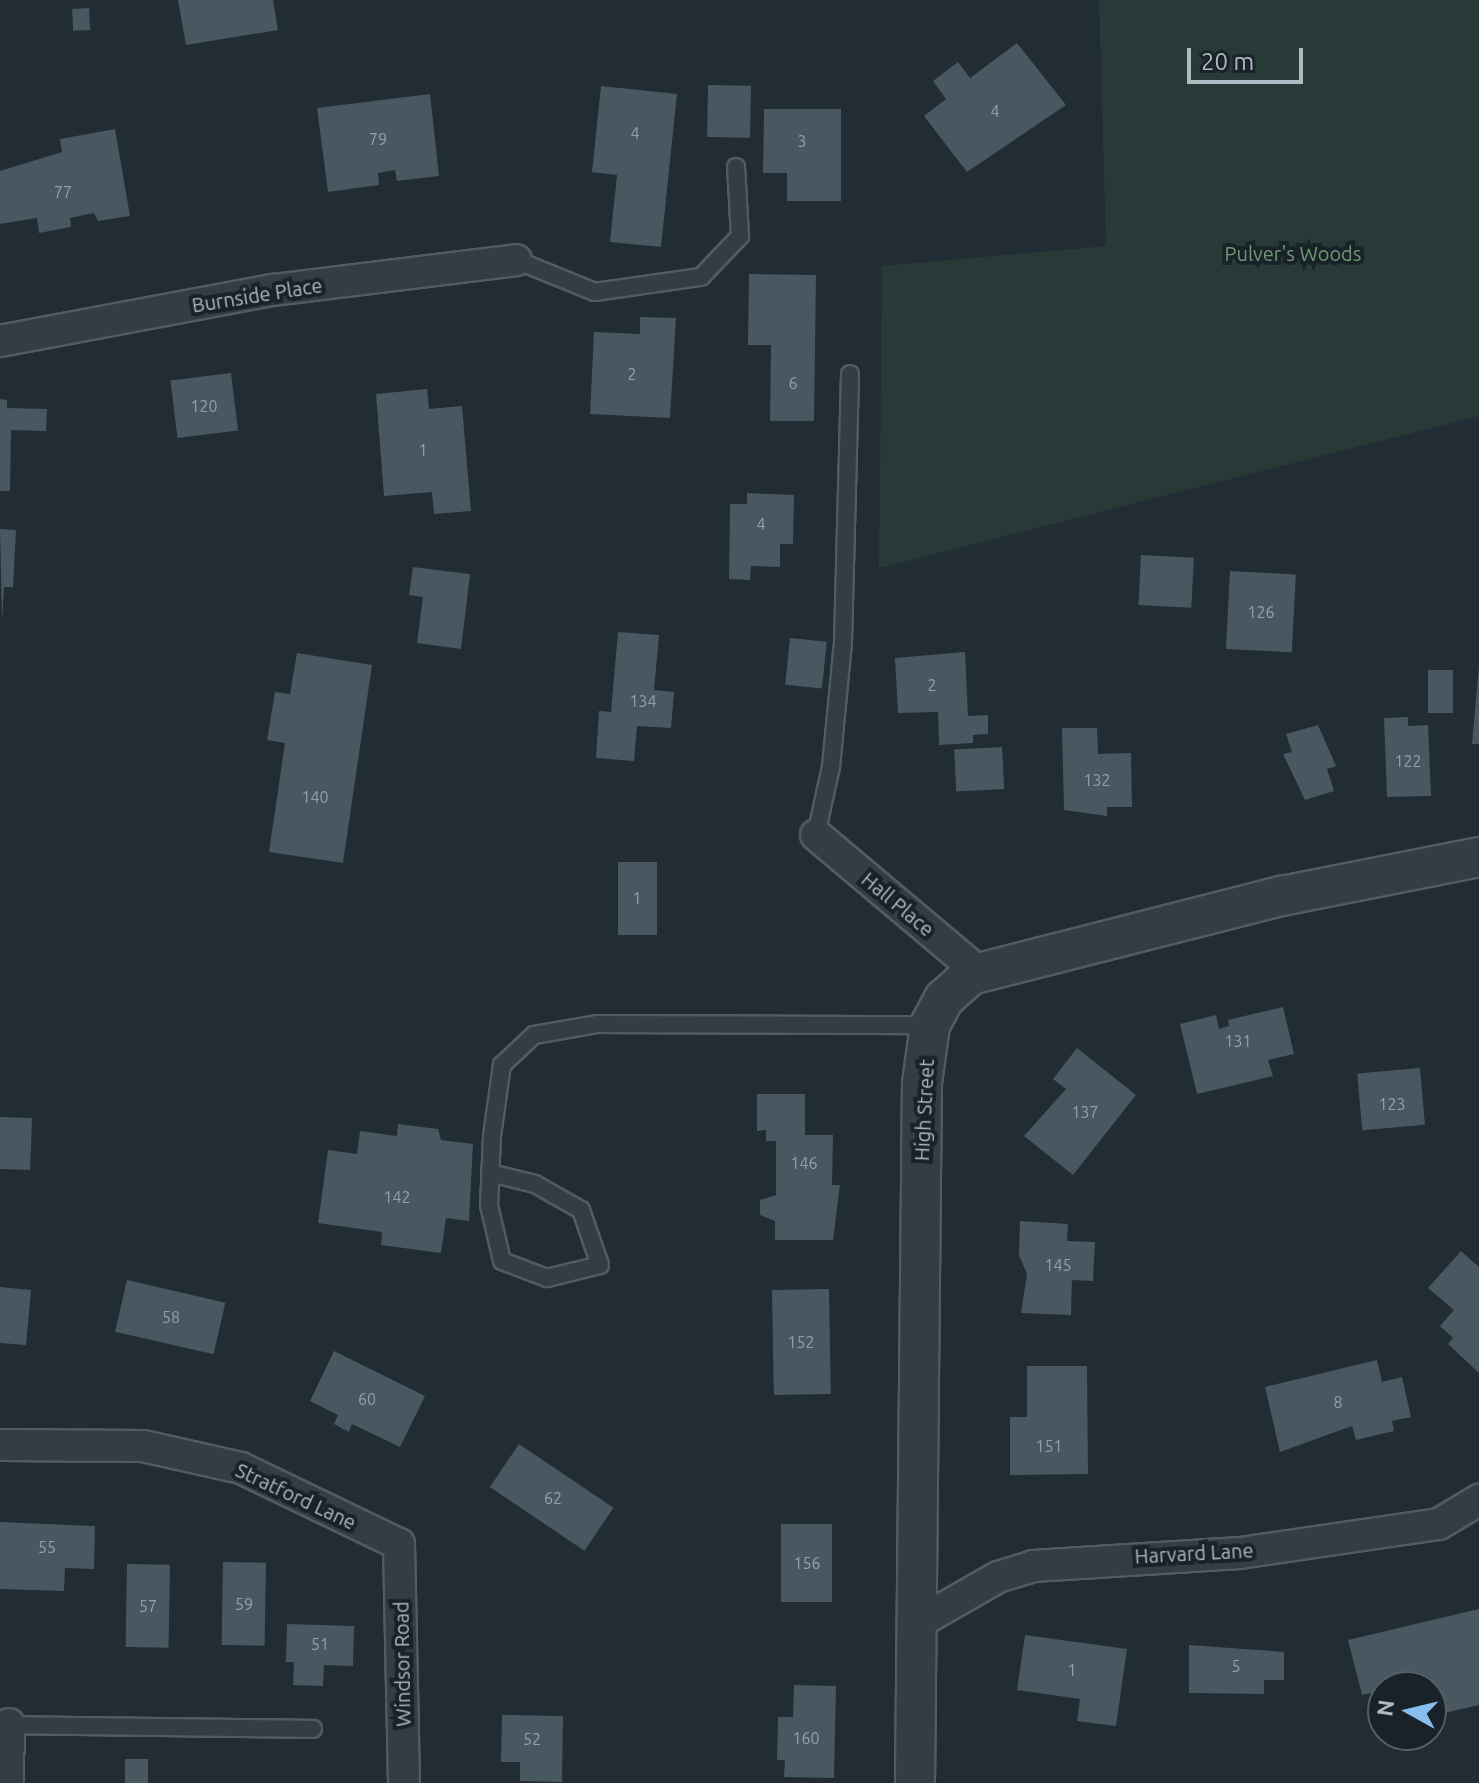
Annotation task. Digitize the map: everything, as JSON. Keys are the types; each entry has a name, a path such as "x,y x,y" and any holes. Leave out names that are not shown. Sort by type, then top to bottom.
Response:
{"street":[{"name":"Burnside Place","path":"0,341 273,290 516,260"},
{"name":"Hall Place","path":"816,835 980,973"},
{"name":"High Street","path":"915,1783 922,1083 930,1025 944,999 980,973 1282,896 1479,857"},
{"name":"Stratford Lane","path":"0,1445 143,1446 241,1468 399,1544"},
{"name":"Harvard Lane","path":"916,1624 998,1577 1033,1566 1240,1553 1393,1531 1439,1524 1479,1500"},
{"name":"Windsor Road","path":"399,1544 404,1783"},
{"path":"4,1724 8,1783"}],"lane":[{"path":"516,260 595,292 701,277 740,236 736,167"},
{"path":"816,835 831,767 843,642 850,374"},
{"path":"490,1173 535,1184 581,1210 600,1265 547,1278 502,1261 489,1205 490,1173 502,1065 534,1035 598,1024 930,1025"},
{"path":"4,1724 313,1729"}],"green space":[{"name":"Pulver's Woods","path":"1099,0 1479,0 1479,416 879,568 882,266 1106,246"}],"building":[{"path":"178,0 273,0 278,30 186,45"},
{"path":"89,8 90,30 73,31 72,9"},
{"path":"1017,43 1066,105 967,172 924,116 946,99 933,81 958,62 970,78"},
{"path":"708,85 751,86 750,138 707,137"},
{"path":"601,86 677,94 661,247 610,242 617,175 592,172"},
{"path":"430,94 439,176 397,181 395,170 378,173 379,185 328,192 317,108"},
{"path":"764,109 841,109 841,201 787,201 787,173 763,173"},
{"path":"115,129 130,216 98,221 94,213 70,218 71,227 39,233 37,218 0,224 0,171 62,152 60,139"},
{"path":"749,274 816,275 814,421 770,421 771,345 748,345"},
{"path":"640,317 676,318 670,418 590,414 594,332 640,334"},
{"path":"231,373 238,431 178,438 170,380"},
{"path":"427,389 429,409 462,406 471,511 434,514 432,492 384,496 376,394"},
{"path":"0,399 7,400 7,408 47,409 46,431 11,430 10,491 0,491"},
{"path":"747,493 794,495 793,544 780,544 780,567 751,566 750,580 729,579 730,504 747,504"},
{"path":"0,529 16,530 13,587 4,587 2,621"},
{"path":"1141,555 1194,558 1191,608 1138,605"},
{"path":"413,567 470,574 461,649 417,643 423,597 409,595"},
{"path":"1230,571 1296,574 1292,652 1226,649"},
{"path":"618,632 659,635 654,690 674,692 671,728 637,726 634,761 596,758 599,711 611,712"},
{"path":"790,638 827,642 822,689 785,685"},
{"path":"965,652 968,716 988,715 988,734 973,735 973,743 939,745 938,712 898,713 895,658"},
{"path":"297,653 372,665 343,863 269,852 285,743 267,740 275,692 290,694"},
{"path":"1479,666 1479,744 1472,744"},
{"path":"1428,670 1453,670 1453,713 1428,713"},
{"path":"1408,717 1408,726 1428,725 1431,796 1387,797 1384,718"},
{"path":"1318,725 1336,766 1327,769 1334,791 1305,800 1283,754 1292,752 1286,734"},
{"path":"1062,728 1097,728 1098,754 1131,753 1132,807 1107,807 1107,816 1064,810"},
{"path":"1002,747 1004,789 956,791 954,750"},
{"path":"618,862 657,862 657,935 618,935"},
{"path":"1283,1007 1294,1054 1268,1060 1273,1076 1197,1094 1180,1024 1216,1015 1219,1029 1229,1026 1228,1020"},
{"path":"1077,1048 1136,1095 1073,1175 1024,1136 1066,1089 1053,1079"},
{"path":"1420,1068 1425,1125 1362,1130 1357,1073"},
{"path":"757,1094 805,1094 805,1135 833,1135 832,1185 840,1185 833,1240 775,1240 775,1221 760,1215 760,1200 776,1195 776,1141 766,1141 766,1130 757,1131"},
{"path":"0,1117 32,1118 30,1170 0,1169"},
{"path":"398,1124 438,1129 441,1140 473,1144 469,1221 446,1218 441,1253 381,1245 382,1232 318,1223 328,1150 357,1154 360,1131 397,1136"},
{"path":"1020,1221 1068,1224 1067,1241 1095,1242 1093,1281 1072,1280 1071,1315 1021,1313 1027,1274 1019,1255"},
{"path":"1461,1251 1479,1267 1479,1373 1448,1344 1453,1338 1440,1326 1454,1310 1428,1288"},
{"path":"127,1280 225,1303 213,1354 115,1332"},
{"path":"0,1287 31,1290 26,1345 0,1343"},
{"path":"829,1289 831,1394 774,1395 772,1290"},
{"path":"334,1351 425,1396 400,1447 352,1424 349,1432 334,1424 338,1415 310,1401"},
{"path":"1377,1360 1382,1382 1402,1377 1411,1417 1392,1421 1394,1431 1356,1440 1352,1426 1280,1452 1265,1387"},
{"path":"1027,1366 1087,1366 1088,1474 1010,1475 1010,1417 1027,1417"},
{"path":"519,1444 614,1508 584,1551 490,1487"},
{"path":"0,1522 95,1526 94,1569 65,1568 64,1591 0,1589"},
{"path":"781,1524 832,1524 832,1602 781,1602"},
{"path":"223,1562 266,1563 265,1646 222,1645"},
{"path":"127,1564 170,1565 169,1648 126,1647"},
{"path":"1479,1609 1479,1705 1447,1712 1447,1671 1367,1671 1367,1694 1362,1695 1348,1640"},
{"path":"287,1624 354,1626 353,1666 324,1665 323,1686 293,1685 294,1662 286,1662"},
{"path":"1025,1635 1127,1649 1116,1726 1077,1721 1080,1699 1017,1690"},
{"path":"1189,1645 1284,1652 1284,1680 1264,1680 1264,1694 1189,1693"},
{"path":"794,1685 836,1686 834,1778 784,1777 785,1760 777,1760 778,1717 793,1717"},
{"path":"502,1715 563,1716 562,1782 520,1781 520,1762 501,1762"},
{"path":"125,1759 148,1759 148,1783 125,1783"}]}
